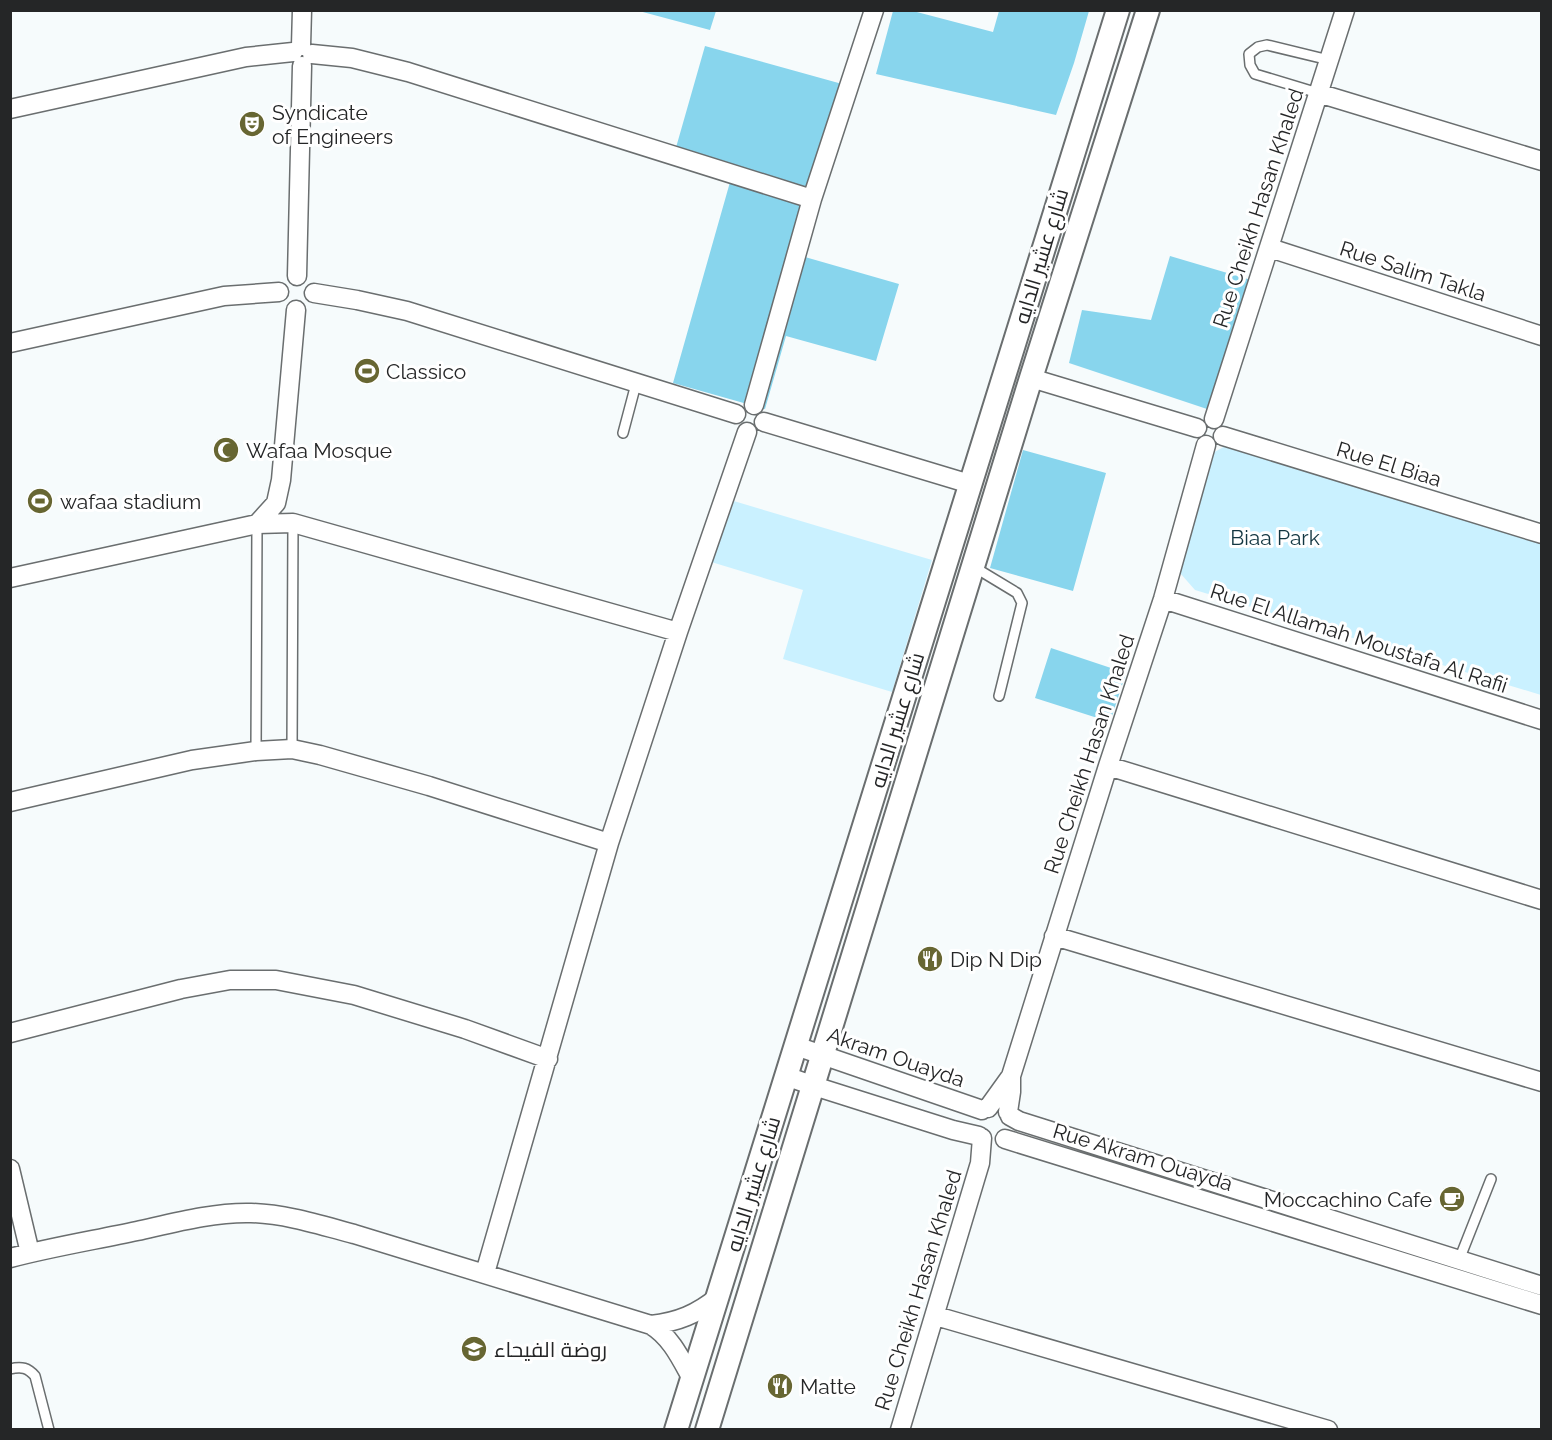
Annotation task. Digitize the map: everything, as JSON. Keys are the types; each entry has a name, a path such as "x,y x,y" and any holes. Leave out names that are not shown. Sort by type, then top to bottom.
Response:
{"street":[{"path":"297,276 302,10"},
{"path":"754,405 812,199 874,10"},
{"name":"شارع عشير الدايه","path":"676,1430 1118,10"},
{"name":"شارع عشير الدايه","path":"707,1430 1031,378 1148,10"},
{"name":"Rue Cheikh Hasan Khaled","path":"1214,419 1345,10"},
{"path":"10,109 246,57 302,55 352,58 408,72 812,199"},
{"path":"1318,93 1542,161"},
{"name":"Rue Salim Takla","path":"1270,248 1542,336"},
{"path":"297,276 306,278 312,285 314,293 311,302 304,308 296,310 287,307 281,301 279,292 282,283 297,276"},
{"path":"10,343 224,296 279,292"},
{"path":"314,293 407,311 736,414"},
{"path":"257,524 276,503 281,480 296,310"},
{"path":"1031,378 1197,428"},
{"path":"747,404 754,405 763,411 764,422 753,433 737,425 736,414 747,404"},
{"path":"1207,418 1214,419 1220,422 1224,429 1223,436 1220,442 1206,445 1200,441 1197,428 1207,418"},
{"path":"764,422 970,484"},
{"path":"485,1273 609,843 747,432"},
{"name":"Rue El Biaa","path":"1223,436 1542,534"},
{"name":"Rue Cheikh Hasan Khaled","path":"1009,1114 1011,1076 1163,599 1206,445"},
{"path":"276,503 292,523"},
{"path":"10,578 257,524 292,523 678,632"},
{"name":"Rue El Allamah Moustafa Al Rafii","path":"1163,599 1542,720"},
{"path":"10,802 192,760 291,748 429,786 609,843"},
{"path":"1108,766 1542,900"},
{"path":"1054,936 1542,1082"},
{"path":"10,1034 181,989 230,980 276,980 354,995 465,1029 548,1059"},
{"name":"Akram Ouayda","path":"796,1046 985,1109"},
{"name":"Rue Akram Ouayda","path":"786,1076 953,1130 991,1139 1542,1305"},
{"name":"Rue Cheikh Hasan Khaled","path":"985,1109 1011,1076"},
{"path":"995,1107 1009,1114 1012,1128 991,1139 976,1124 985,1109 995,1107"},
{"name":"Rue Akram Ouayda","path":"1009,1114 1019,1121 1542,1286"},
{"name":"Rue Cheikh Hasan Khaled","path":"900,1430 980,1163 991,1139"},
{"path":"10,1169 30,1253"},
{"path":"10,1258 158,1226 218,1216 249,1213 274,1215 306,1221 485,1273 651,1325 658,1329 671,1344 692,1379"},
{"path":"651,1325 687,1318 718,1297"},
{"path":"936,1316 1328,1430"}],"lane":[{"path":"1318,93 1255,74 1250,65 1249,54 1258,47 1267,45 1329,60"},
{"path":"623,433 636,384"},
{"path":"291,748 292,523"},
{"path":"256,751 257,524"},
{"path":"974,567 1017,592 1022,603 999,696"},
{"path":"1459,1260 1491,1179"},
{"path":"10,1369 23,1367 29,1369 35,1376 49,1430"}],"green space":[{"name":"Biaa Park","path":"1229,444 1541,542 1541,695 1195,590 1173,565 1200,460"},
{"path":"727,499 932,560 892,692 783,659 803,590 708,561"}],"shaded area":[{"path":"639,11 716,11 710,30"},
{"path":"893,11 913,11 993,32 999,11 1089,11 1056,115 876,74"},
{"path":"705,46 853,87 805,257 899,284 876,361 786,336 765,409 673,383 734,168 675,151"},
{"path":"1170,256 1251,280 1213,411 1069,363 1082,310 1151,320"},
{"path":"1023,450 1106,473 1073,591 990,568"},
{"path":"1051,648 1126,673 1110,722 1035,698"}],"place":[{"name":"Syndicate of Engineers","path":"252,124"},
{"name":"Classico","path":"367,371"},
{"name":"Wafaa Mosque","path":"226,450"},
{"name":"wafaa stadium","path":"40,501"},
{"name":"Dip N Dip","path":"930,959"},
{"name":"Moccachino Cafe","path":"1452,1199"},
{"name":"روضة الفيحاء","path":"474,1349"},
{"name":"Matte","path":"780,1386"}]}
